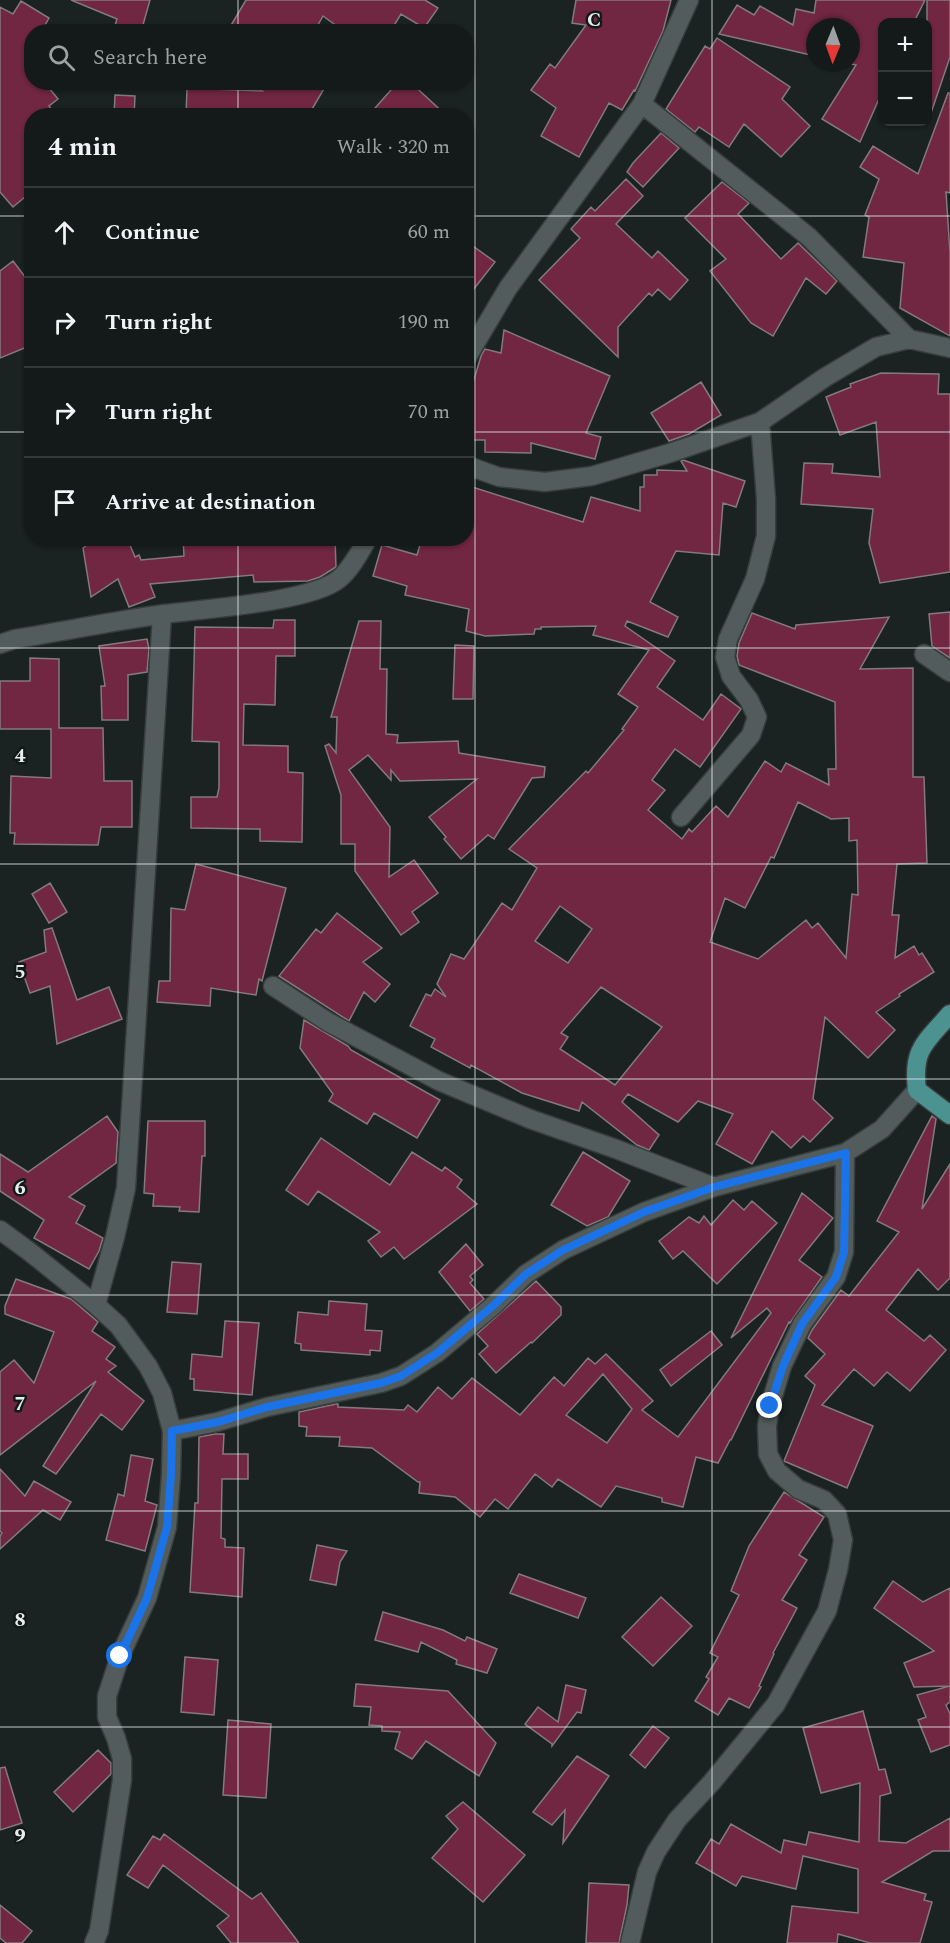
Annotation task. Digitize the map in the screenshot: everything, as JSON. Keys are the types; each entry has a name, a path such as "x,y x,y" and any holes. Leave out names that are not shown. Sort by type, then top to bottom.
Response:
{"main road":[{"path":"950,1014 922,1046 915,1069 917,1090 950,1115"}],"street":[{"path":"474,345 508,288 642,104 689,0"},
{"path":"642,104 809,237 909,339"},
{"path":"474,468 499,477 545,483 592,476 670,453 760,422 824,378 876,347 909,339 950,348"},
{"path":"681,817 751,735 757,717 749,700 730,676 725,657 728,639 754,579 766,536 766,499 760,422"},
{"path":"0,644 15,639 310,593 338,580 364,546"},
{"path":"96,1305 116,1237 126,1188 162,615"},
{"path":"924,654 950,672"},
{"path":"273,986 328,1022 439,1081 530,1119 714,1187"},
{"path":"172,1431 218,1422 267,1407 381,1383 401,1376 437,1353 494,1305 526,1274 563,1250 644,1212 714,1187 846,1153 882,1129 917,1090"},
{"path":"630,1943 646,1872 656,1852 677,1820 712,1782 776,1704 827,1611 843,1540 837,1514 824,1500 798,1489 777,1471 768,1454 767,1426 770,1406 787,1356 802,1324 836,1277 844,1252 846,1153"},
{"path":"0,1230 118,1325 148,1366 162,1393 172,1431 167,1527 147,1598 120,1656 107,1696 107,1716 122,1760 122,1780 99,1931 94,1943"}],"building":[{"path":"71,0 150,0 143,24 115,24 117,19"},
{"path":"246,0 425,0 438,8 427,24 417,24 401,14 395,24 334,24 323,16 318,24 232,24"},
{"path":"576,0 671,0 663,31 635,91 622,110 609,103 579,157 541,136 556,108 531,90 550,64 555,68 586,25 572,23"},
{"path":"816,0 925,0 916,18 878,18 878,101 860,142 822,119 852,72 860,72 860,18 806,18 806,54 719,34 737,5 754,15 760,6 793,25 796,9 814,13"},
{"path":"927,0 950,0 950,57 932,110 932,18 927,18"},
{"path":"21,1 49,18 46,24 24,24 24,90 51,90 58,99 49,106 51,108 24,108 24,198 13,207 0,192 0,7 13,14"},
{"path":"717,38 790,87 782,99 810,126 781,157 744,124 729,147 699,127 695,132 666,109 705,46 710,49"},
{"path":"187,90 262,91 260,90 323,90 313,108 186,108"},
{"path":"391,90 419,90 438,108 375,108"},
{"path":"948,93 950,93 950,193 946,192 950,253 950,336 900,308 904,263 863,257 869,217 865,215 879,179 860,167 873,146 918,174"},
{"path":"115,95 135,96 134,108 114,108"},
{"path":"661,133 679,148 643,187 627,172"},
{"path":"626,179 643,196 616,224 652,258 658,251 688,280 670,300 658,289 652,296 649,293 618,327 618,357 539,280 580,238 571,229 591,207 595,211"},
{"path":"722,182 749,203 738,214 781,259 798,243 837,281 826,294 806,278 773,336 751,323 710,271 726,259 685,218"},
{"path":"474,247 495,262 474,289"},
{"path":"13,261 24,275 24,348 0,358 0,271"},
{"path":"504,330 610,376 586,433 601,437 595,459 531,443 531,453 485,452 485,440 474,440 474,380 481,356 485,349 501,353"},
{"path":"881,373 939,374 938,394 950,394 950,572 880,583 869,543 873,509 801,504 804,463 833,464 832,473 880,477 876,422 840,435 826,397 851,387 850,384"},
{"path":"701,382 721,415 689,434 669,441 651,413"},
{"path":"683,460 745,481 736,507 723,503 719,555 676,551 650,602 678,617 668,637 627,621 625,626 675,661 657,687 703,720 721,694 741,709 700,767 675,749 652,780 665,790 648,810 682,839 689,829 692,832 716,806 728,817 765,761 781,772 786,763 829,785 828,769 836,769 835,702 739,665 737,656 739,643 752,613 795,629 796,625 889,617 860,669 913,668 913,777 924,777 927,863 897,864 892,915 899,915 895,958 914,946 919,955 922,953 934,972 876,1012 895,1030 868,1058 825,1017 813,1099 833,1118 810,1142 803,1136 791,1148 772,1131 752,1164 716,1144 733,1114 698,1101 678,1122 628,1094 622,1102 659,1135 649,1150 637,1145 582,1102 579,1111 522,1093 471,1065 470,1068 431,1047 435,1039 410,1026 426,994 431,996 435,989 446,997 437,984 451,954 464,959 502,903 512,910 537,868 509,849 586,771 588,773 624,730 622,729 638,707 618,694 649,650 593,635 596,626 541,627 541,629 535,629 534,634 485,636 466,631 469,609 405,595 407,586 373,576 382,546 417,555 420,546 474,546 474,488 583,522 591,497 640,511 640,487 644,487 644,475 657,475 657,470 687,471 681,461","holes":["798,802 831,819 849,818 849,841 857,840 858,895 852,894 846,958 818,923 812,928 806,920 758,959 710,942 725,898 745,908 771,857 774,858","560,906 592,929 568,963 535,941","601,987 662,1027 615,1085 560,1049 568,1037 561,1033"]},
{"path":"86,546 130,546 135,557 139,555 141,560 184,556 183,546 335,546 336,567 308,581 254,582 253,575 150,584 155,597 129,607 118,579 91,597 83,548"},
{"path":"950,612 950,658 932,646 929,614"},
{"path":"274,620 295,620 295,656 276,656 275,705 244,704 243,745 288,746 288,772 303,773 302,842 260,841 260,829 191,828 191,797 217,797 219,788 219,742 192,741 195,627 273,628"},
{"path":"359,621 381,621 380,669 387,669 386,734 398,735 397,743 458,741 459,753 545,767 544,777 532,778 494,839 488,835 461,859 429,817 477,779 400,781 391,770 391,780 368,755 349,770 390,827 389,877 414,860 438,893 412,912 419,922 401,935 355,871 355,844 341,844 341,795 325,746 329,744 336,753 337,717 331,717"},
{"path":"147,639 149,649 147,672 128,675 128,720 102,720 101,686 105,686 99,646"},
{"path":"455,645 474,646 473,699 453,699"},
{"path":"30,658 59,659 59,728 103,728 104,781 132,781 132,827 101,827 98,845 14,844 15,833 10,833 11,776 51,778 51,729 0,729 0,681 30,681"},
{"path":"196,864 286,888 262,981 259,979 256,995 211,988 210,1006 157,1002 159,981 170,981 171,908 185,910"},
{"path":"50,883 67,912 49,923 32,894"},
{"path":"337,913 382,948 363,962 390,984 375,1002 364,992 349,1021 279,976 316,929 321,933"},
{"path":"52,928 77,1000 109,987 122,1019 57,1044 50,986 30,993 19,962 46,952 44,930"},
{"path":"304,1020 351,1050 440,1100 417,1138 374,1113 367,1124 329,1101 333,1094 300,1048"},
{"path":"107,1116 118,1132 116,1163 69,1197 85,1206 76,1223 103,1238 89,1269 34,1238 44,1220 0,1191 0,1154 28,1172"},
{"path":"932,1116 936,1119 922,1209 950,1164 950,1278 938,1290 918,1269 886,1310 924,1341 930,1335 946,1350 910,1391 887,1372 874,1386 854,1369 822,1405 873,1426 847,1488 784,1461 815,1385 805,1376 825,1354 808,1338 841,1290 849,1296 899,1232 877,1221"},
{"path":"148,1121 205,1121 205,1156 202,1156 199,1212 179,1211 180,1207 153,1206 154,1194 144,1193"},
{"path":"321,1138 390,1185 412,1152 442,1171 445,1167 462,1180 457,1187 477,1204 404,1259 394,1247 381,1257 368,1241 380,1232 318,1191 308,1205 286,1190"},
{"path":"583,1152 630,1181 608,1217 587,1226 551,1205"},
{"path":"802,1193 833,1218 799,1260 822,1277 789,1322 718,1463 696,1457 683,1507 662,1502 662,1498 616,1486 601,1507 558,1479 552,1487 535,1474 508,1509 495,1499 480,1517 455,1497 419,1493 420,1482 372,1448 339,1446 340,1437 306,1436 307,1427 299,1426 299,1412 336,1404 338,1407 404,1410 408,1405 417,1412 438,1387 452,1399 472,1378 520,1415 554,1377 564,1386 588,1358 595,1364 606,1354 653,1401 642,1410 678,1437 771,1313 767,1308 731,1338","holes":["603,1374 632,1409 607,1443 566,1415"]},
{"path":"733,1200 744,1210 752,1201 777,1223 717,1284 683,1251 673,1259 659,1241 689,1217 699,1223 704,1216 711,1225"},
{"path":"466,1244 483,1265 470,1276 473,1280 470,1283 484,1299 470,1311 439,1272"},
{"path":"172,1262 201,1264 197,1314 167,1312"},
{"path":"16,1279 71,1299 98,1322 92,1331 115,1347 106,1359 116,1366 108,1372 144,1401 122,1430 101,1414 56,1474 43,1466 96,1381 0,1455 0,1372 14,1360 34,1383 54,1332 5,1314 5,1306"},
{"path":"536,1281 561,1307 561,1315 496,1373 479,1354 488,1346 477,1334"},
{"path":"329,1301 367,1304 365,1330 382,1331 380,1351 370,1350 370,1355 301,1350 301,1344 295,1343 298,1312 328,1315"},
{"path":"225,1321 259,1323 252,1395 194,1390 194,1379 190,1379 192,1354 222,1357"},
{"path":"711,1331 722,1345 671,1386 660,1370"},
{"path":"224,1434 223,1454 248,1454 248,1479 222,1479 221,1538 225,1539 225,1547 244,1548 242,1597 190,1592 195,1503 198,1503 199,1437"},
{"path":"131,1455 153,1459 145,1501 157,1505 145,1551 106,1540 118,1494 124,1496"},
{"path":"0,1469 25,1496 34,1481 71,1502 60,1520 43,1510 0,1549 2,1533 0,1531"},
{"path":"784,1492 824,1517 799,1555 807,1560 782,1600 797,1608 773,1653 759,1686 761,1687 749,1708 729,1698 718,1715 695,1701 709,1679 706,1677 718,1657 710,1653 739,1595 731,1591 749,1546"},
{"path":"317,1545 347,1551 340,1562 336,1585 310,1580"},
{"path":"519,1574 586,1598 578,1618 510,1593"},
{"path":"893,1581 923,1602 950,1588 950,1686 914,1687 904,1663 934,1651 874,1608"},
{"path":"661,1597 692,1626 653,1666 622,1637"},
{"path":"383,1612 443,1630 465,1641 467,1637 497,1649 487,1673 456,1664 457,1660 421,1642 418,1652 375,1640"},
{"path":"185,1657 218,1660 214,1715 181,1712"},
{"path":"356,1684 448,1691 496,1743 479,1776 426,1741 412,1759 395,1749 400,1732 382,1731 382,1726 369,1725 371,1707 354,1706"},
{"path":"566,1685 586,1690 581,1713 577,1712 552,1746 525,1724 538,1707 558,1722"},
{"path":"950,1686 950,1702 946,1705 950,1714 950,1745 931,1752 918,1720 926,1717 917,1695"},
{"path":"863,1711 879,1770 885,1769 891,1793 880,1796 879,1841 906,1843 950,1818 950,1851 933,1851 882,1882 926,1894 924,1900 932,1902 920,1943 870,1943 838,1934 837,1943 787,1943 792,1906 858,1913 858,1869 803,1856 796,1889 742,1876 736,1886 696,1863 711,1839 719,1844 731,1824 781,1853 784,1840 806,1845 809,1832 859,1842 860,1783 821,1793 803,1728"},
{"path":"228,1720 271,1724 266,1798 223,1795"},
{"path":"653,1726 669,1738 645,1768 630,1755"},
{"path":"98,1750 111,1763 111,1774 73,1812 54,1792"},
{"path":"577,1756 609,1776 563,1843 565,1810 552,1825 533,1812"},
{"path":"5,1767 22,1823 0,1830 0,1768"},
{"path":"463,1802 525,1855 483,1902 432,1858 458,1829 446,1816"},
{"path":"164,1834 252,1899 261,1893 299,1943 231,1943 217,1926 229,1916 163,1865 148,1888 127,1875 153,1836 160,1840"},
{"path":"589,1883 629,1885 619,1943 586,1943"},
{"path":"0,1905 32,1931 22,1943 6,1943 0,1938"}],"route":[{"path":"120,1656 147,1598 167,1527 172,1431 218,1422 267,1407 381,1383 401,1376 437,1353 494,1305 526,1274 563,1250 644,1212 714,1187 846,1153 844,1252 836,1277 802,1324 783,1366 770,1406"}]}
